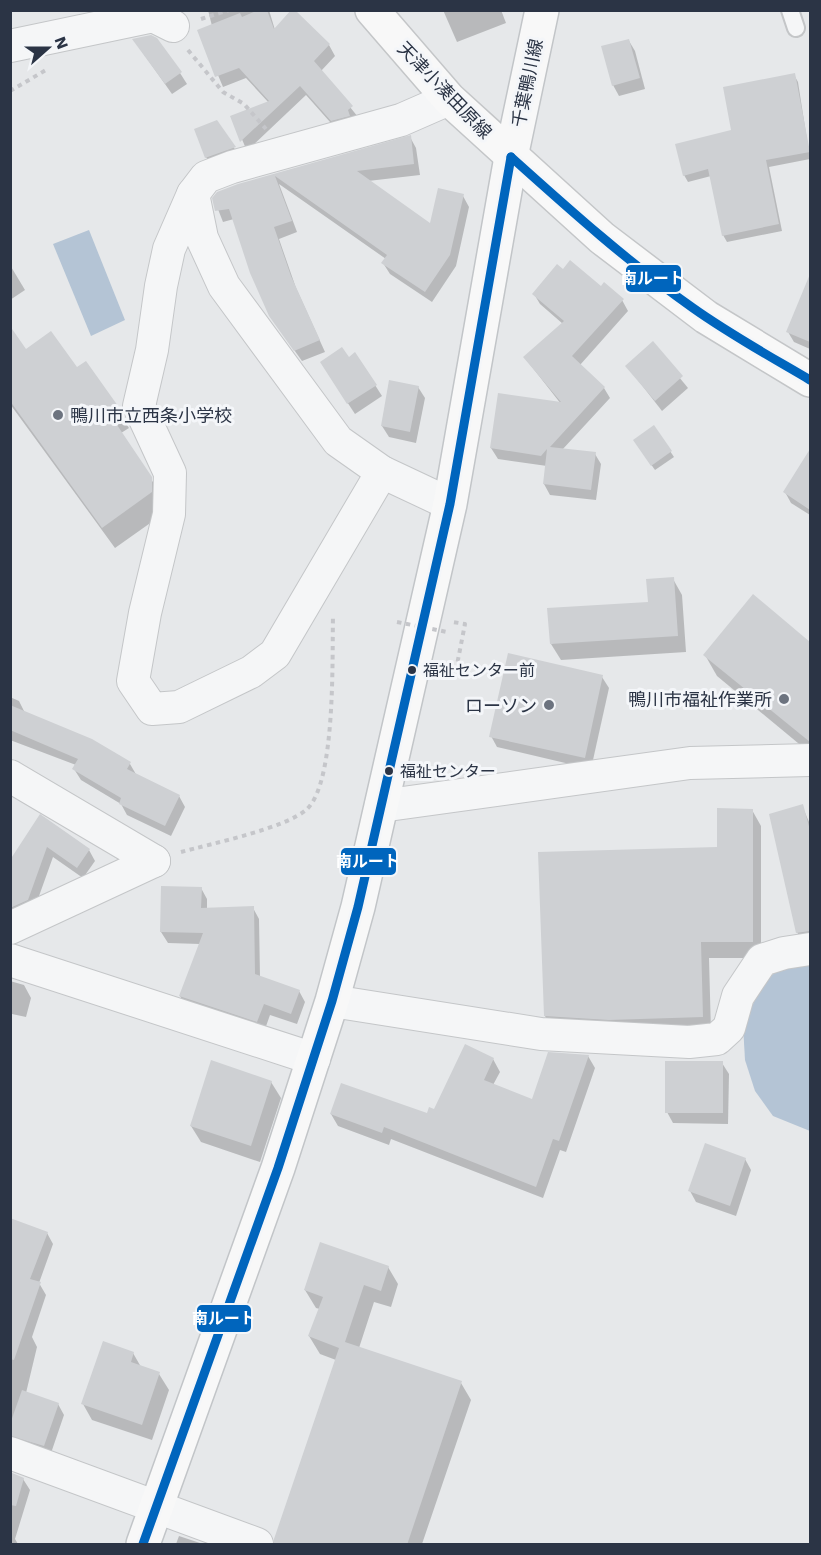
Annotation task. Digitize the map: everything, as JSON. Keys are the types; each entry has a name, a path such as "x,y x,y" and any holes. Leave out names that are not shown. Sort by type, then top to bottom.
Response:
{"main road":[{"name":"天津小湊田原線","path":"372,10 449,99 602,238 678,298 742,340 810,380"},
{"name":"千葉鴨川線","path":"142,1545 240,1281 314,1059 358,907 450,504 511,157 542,10"}],"street":[{"path":"10,46 153,16 173,26"},
{"path":"382,472 275,654 251,672 179,706 152,709 133,681 145,614 169,514 170,472 139,406 152,350 169,249 194,194 206,177 278,154 401,120 449,99"},
{"path":"194,194 202,238 224,286 338,441 382,472 450,504"},
{"path":"381,806 690,763 810,760"},
{"path":"10,776 154,861"},
{"path":"10,928 154,861"},
{"path":"332,1001 541,1034 688,1042 717,1040 729,1028 738,996 762,960 784,953 810,950"},
{"path":"10,960 314,1059"},
{"path":"10,1453 257,1545"}],"lane":[{"path":"790,10 796,28"}],"path":[{"path":"173,26 196,62 223,92 244,104 266,128 278,154"},
{"path":"154,861 284,821 306,810 319,790 327,748 333,610 319,579"},
{"path":"450,621 465,624 455,675"},
{"path":"397,622 447,632"}],"water":[{"path":"89,230 125,320 91,336 53,244"},
{"path":"810,963 810,1131 773,1116 755,1091 745,1060 743,1025 763,983 778,970"}],"building":[{"path":"258,10 267,10 274,29 291,10 295,10 330,44 314,61 353,106 348,110 350,116 331,121 300,86 240,142 230,116 269,101 239,68 215,77 197,30 240,13 242,17"},
{"path":"151,35 157,38 182,72 165,84 132,39"},
{"path":"629,39 640,78 612,86 601,46"},
{"path":"795,73 810,152 766,160 779,224 722,236 708,169 683,176 675,144 731,130 723,87"},
{"path":"217,120 236,147 205,158 194,129"},
{"path":"411,135 414,164 357,171 430,223 438,188 464,194 450,255 425,292 381,263 387,255 275,176 292,221 274,227 291,276 320,340 294,351 269,316 250,273 229,209 215,211 212,198 217,192 238,184"},
{"path":"570,260 601,286 604,282 624,299 572,356 605,387 550,447 596,452 591,490 543,484 547,449 541,456 490,448 498,393 561,402 523,357 564,321 532,294 557,264 563,269"},
{"path":"810,274 810,342 786,332"},
{"path":"10,326 26,349 51,331 77,367 86,361 118,406 109,413 152,477 152,492 102,528 10,401"},
{"path":"653,341 683,376 655,401 625,366"},
{"path":"342,347 349,357 355,352 377,385 347,404 320,362"},
{"path":"389,380 419,386 410,432 381,426"},
{"path":"654,425 672,451 651,466 633,440"},
{"path":"810,449 810,510 783,492"},
{"path":"674,577 678,636 550,644 547,608 648,602 646,579"},
{"name":"鴨川市福祉作業所","path":"753,594 810,642 810,742 703,655"},
{"path":"508,653 603,675 585,758 489,737"},
{"path":"10,705 92,739 131,762 127,769 180,795 165,826 119,804 121,798 72,769 78,759 10,730"},
{"path":"803,804 810,830 810,931 796,933 769,814"},
{"path":"717,808 753,809 753,942 701,942 703,1017 609,1020 544,1016 538,852 717,847"},
{"path":"40,814 90,849 77,868 47,847 28,900 10,908 10,860"},
{"path":"161,886 202,887 201,908 254,906 255,974 300,990 291,1014 264,1004 257,1022 179,996 203,933 160,932"},
{"path":"465,1044 494,1058 484,1080 532,1099 548,1052 589,1055 559,1141 553,1139 536,1187 384,1127 382,1133 330,1114 341,1083 427,1113 429,1107 434,1109"},
{"path":"211,1060 272,1081 251,1146 190,1126"},
{"path":"665,1061 723,1061 723,1113 665,1113"},
{"path":"705,1143 746,1158 730,1206 688,1191"},
{"path":"10,1218 48,1232 30,1279 41,1282 14,1360 10,1359"},
{"path":"320,1242 389,1266 381,1291 364,1285 345,1342 462,1381 407,1545 274,1545 274,1539 339,1348 308,1336 323,1297 304,1290"},
{"path":"103,1341 134,1352 131,1362 160,1372 142,1425 81,1404"},
{"path":"22,1390 59,1403 44,1446 10,1436 10,1424"},
{"path":"10,1472 24,1478 16,1506 10,1505"}],"transit line":[{"name":"南ルート","path":"511,157 600,235 669,291 751,346 810,380"},
{"name":"南ルート","path":"143,1544 278,1168 332,1001 358,907 450,504 511,157"}],"place":[{"name":"鴨川市立西条小学校","path":"58,415"},
{"name":"福祉センター前","path":"412,670"},
{"name":"鴨川市福祉作業所","path":"784,699"},
{"name":"ローソン","path":"549,705"},
{"name":"福祉センター","path":"389,771"}]}
